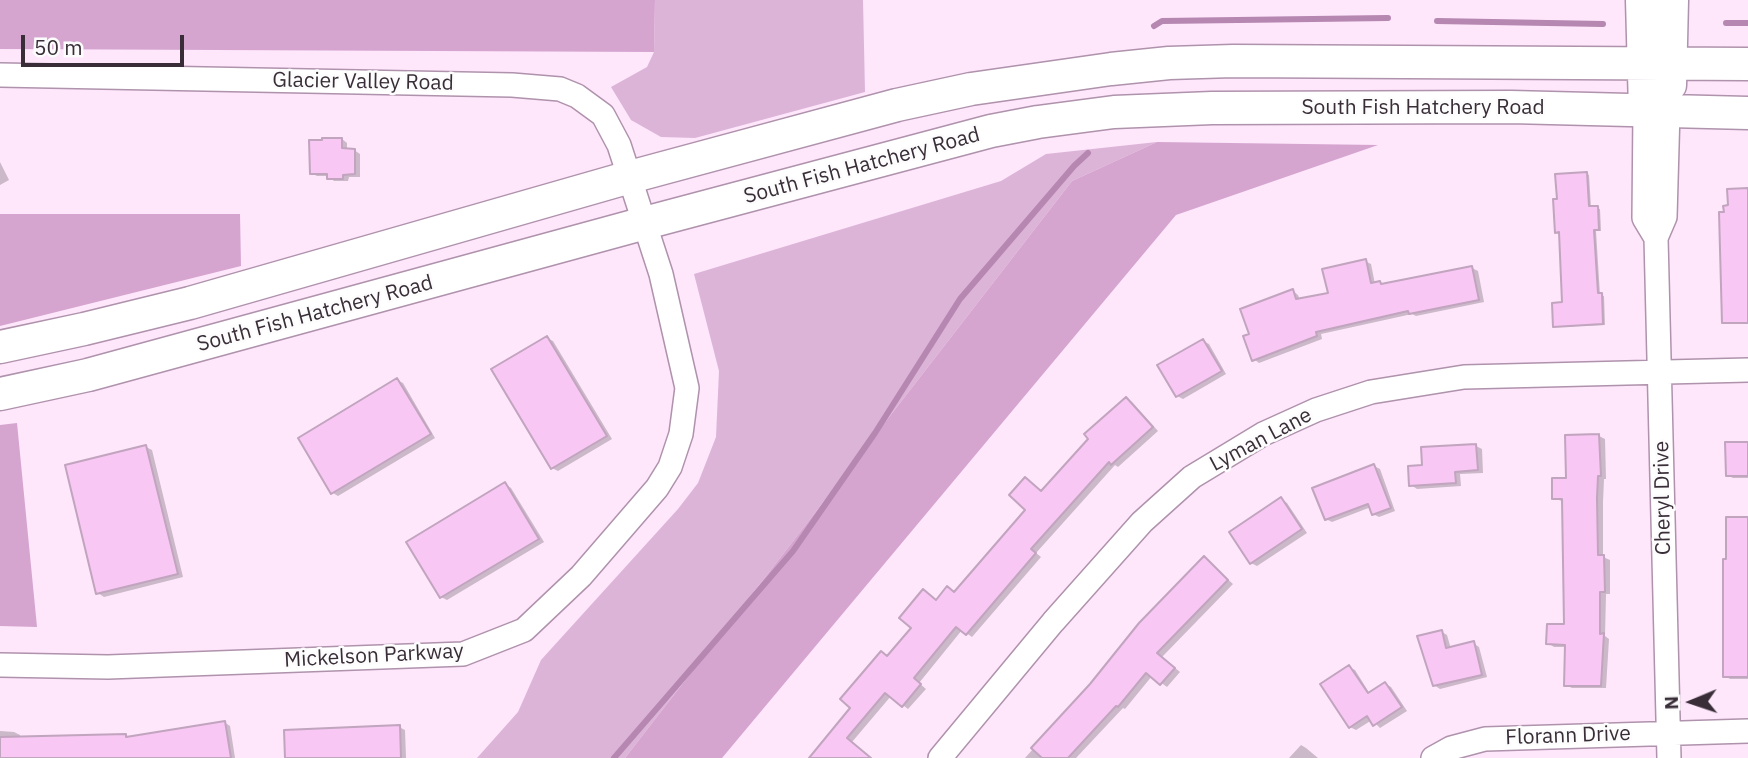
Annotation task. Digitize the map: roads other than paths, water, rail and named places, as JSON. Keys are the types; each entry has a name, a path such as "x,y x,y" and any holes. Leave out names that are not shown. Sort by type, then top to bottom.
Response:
{"main road":[{"path":"1642,0 1657,64 1657,110"},
{"path":"1657,64 1672,0"},
{"name":"South Fish Hatchery Road","path":"0,347 190,303 630,177 897,105 971,89 1169,63 1233,61 1748,64"},
{"name":"South Fish Hatchery Road","path":"0,394 88,375 991,131 1114,112 1212,108 1511,107 1748,113"}],"street":[{"name":"Glacier Valley Road","path":"0,75 499,85 560,89 590,103 603,115 619,145 645,223"},
{"name":"Cheryl Drive","path":"1657,110 1665,217 1656,238 1669,758"},
{"name":"Mickelson Parkway","path":"0,665 108,667 463,654 524,630 581,576 657,488 670,467 681,434 687,388 662,274 645,223"},
{"name":"Lyman Lane","path":"940,758 1053,622 1142,522 1192,477 1263,435 1316,410 1371,392 1464,377 1748,370"},
{"name":"Florann Drive","path":"1433,758 1451,748 1485,739 1748,731"}],"waterway":[{"path":"1154,26 1162,21 1388,18"},
{"path":"1437,21 1603,24"},
{"path":"1726,23 1748,23"},
{"path":"614,758 793,551 875,433 960,299 1088,153"}]}
